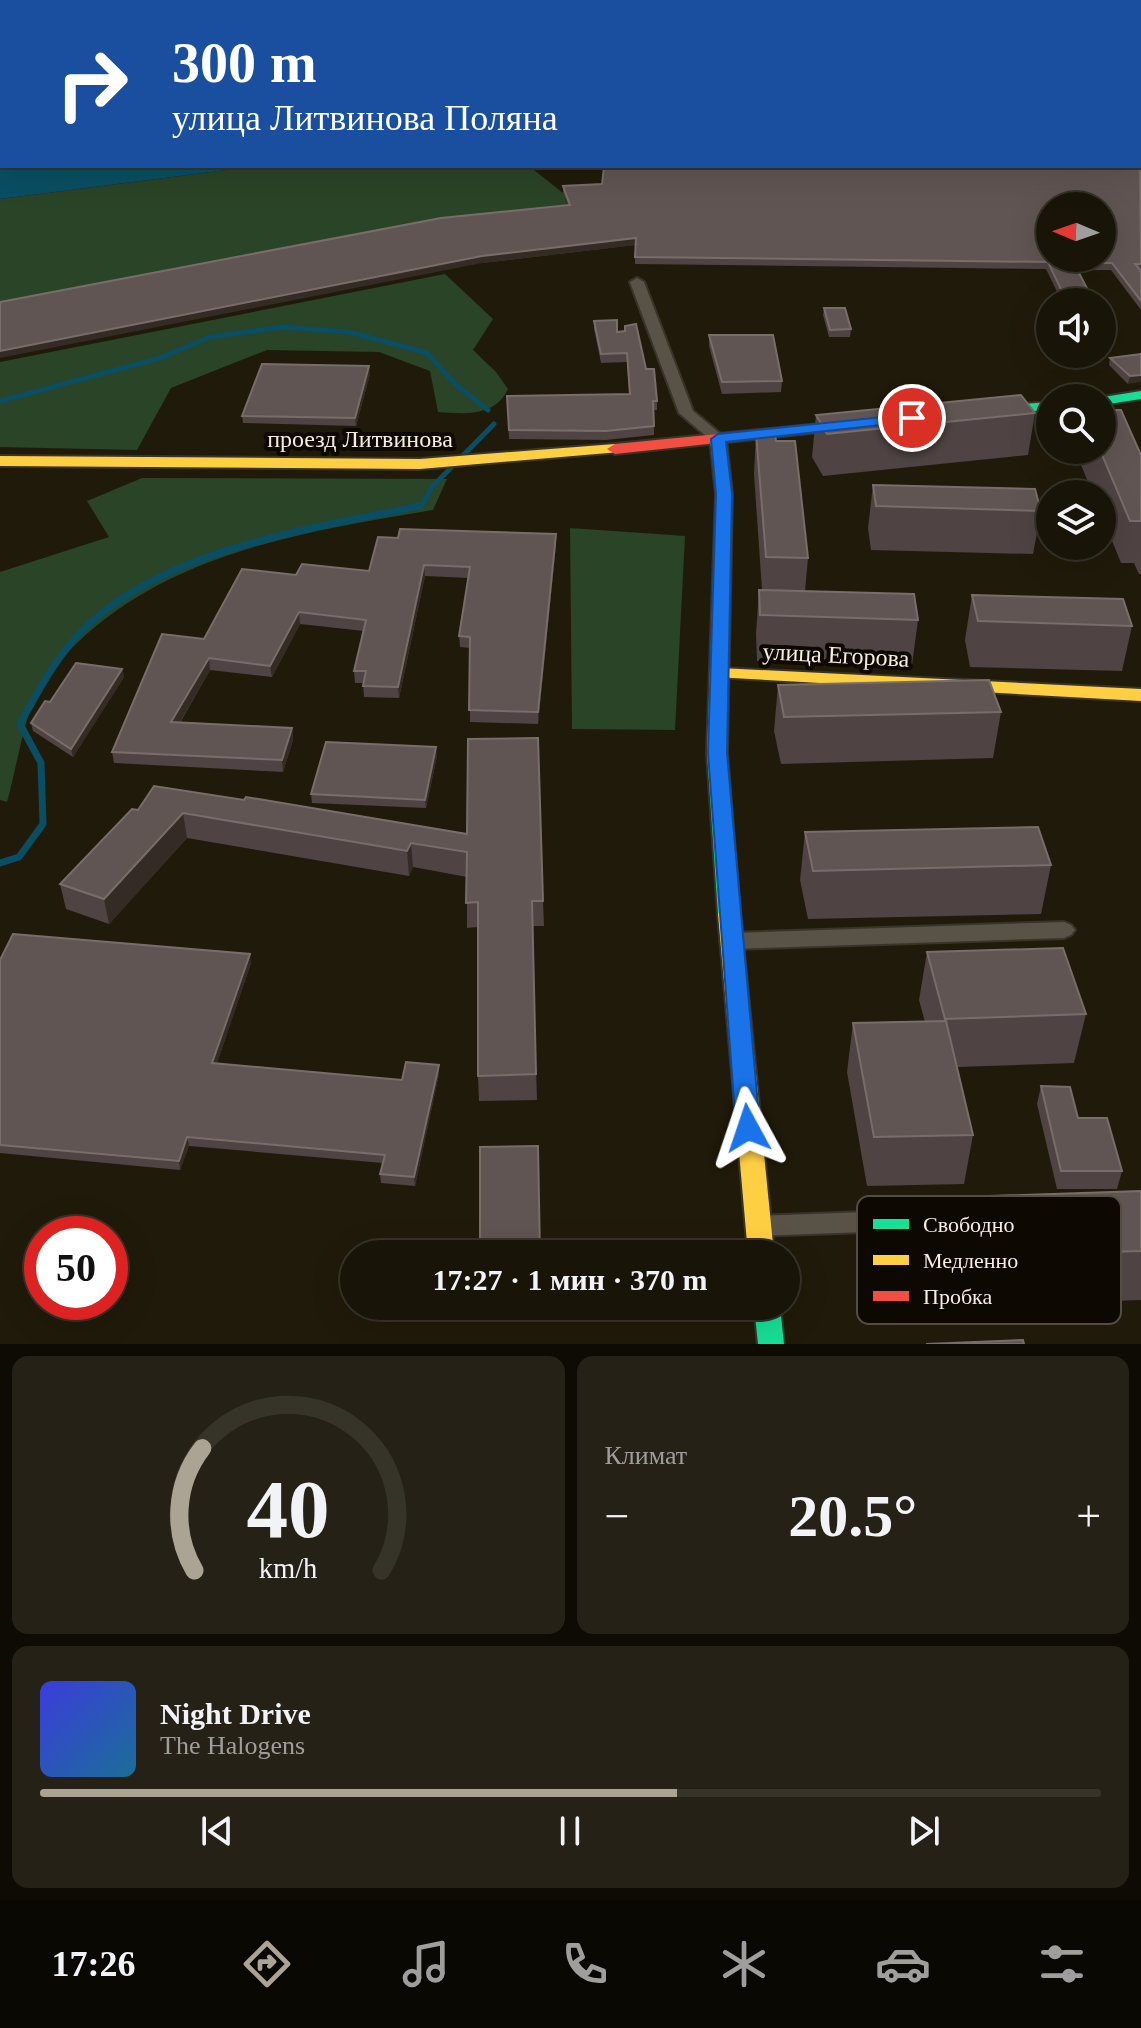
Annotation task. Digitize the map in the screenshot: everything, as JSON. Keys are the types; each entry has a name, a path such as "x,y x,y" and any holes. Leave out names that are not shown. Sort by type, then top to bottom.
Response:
{"main road":[{"path":"1116,399 1141,395"},
{"path":"973,413 1036,407"},
{"name":"проезд Литвинова","path":"0,461 420,464 868,423"},
{"path":"718,439 724,494 717,753 760,1240"},
{"name":"улица Егорова","path":"720,673 1141,695"},
{"path":"768,1320 771,1344"}],"street":[{"path":"637,282 686,413 718,439"},
{"path":"731,941 1064,930"},
{"path":"758,1226 857,1222"}],"green space":[{"path":"241,168 532,168 563,193 570,212 0,310 0,199"},
{"path":"445,274 493,319 473,350 496,372 508,389 495,405 487,409 468,413 438,412 430,371 379,352 267,350 171,388 137,450 0,447 0,362"},
{"path":"142,478 447,479 433,510 290,537 243,550 154,587 113,613 69,651 42,685 29,713 7,802 0,800 0,572 109,537 87,501"},
{"path":"570,528 685,536 675,730 572,729"}],"water":[{"path":"0,168 241,168 0,199"}],"building":[{"path":"604,168 1140,168 1141,264 1135,264 1141,271 1141,301 1116,268 1116,192 1036,192 1036,262 635,257 636,238 482,256 0,351 0,302 441,218 570,205 563,186 602,184"},
{"path":"1053,272 1079,272 1087,288 1060,288"},
{"path":"824,308 845,308 851,329 830,330"},
{"path":"617,320 617,332 625,331 625,326 636,324 646,369 654,369 657,401 653,401 654,426 606,431 509,430 507,396 630,394 627,353 601,354 594,321"},
{"path":"709,335 773,335 782,381 722,382"},
{"path":"1141,354 1141,375 1130,376 1116,363 1116,357"},
{"path":"262,364 369,366 355,418 242,416"},
{"path":"1021,395 1035,413 827,434 816,415"},
{"path":"1116,410 1121,410 1141,455 1141,521 1130,521 1116,488 1116,480 1113,480 1106,464 1116,464"},
{"path":"756,433 775,433 776,441 795,441 808,558 766,557"},
{"path":"873,485 1035,489 1036,493 1036,511 876,506"},
{"path":"400,529 556,534 538,712 469,710 470,637 459,636 470,567 424,565 398,687 363,686 366,671 354,671 366,620 299,612 270,666 209,658 171,722 292,728 282,760 112,752 162,634 204,639 242,569 296,575 302,564 369,571 378,537 398,538"},
{"path":"759,590 914,594 918,620 760,615"},
{"path":"972,595 1123,599 1132,626 978,621"},
{"path":"76,663 122,669 71,749 31,723 45,701 50,702"},
{"path":"989,680 1001,712 784,717 778,685"},
{"path":"538,738 543,901 532,901 536,1074 478,1076 478,902 466,903 467,852 411,843 407,851 183,813 104,899 60,884 132,809 138,810 154,786 244,800 246,797 467,834 468,739"},
{"path":"326,742 436,747 425,800 311,794"},
{"path":"1038,827 1051,865 813,871 805,832"},
{"path":"13,934 250,954 212,1063 402,1080 406,1062 439,1065 414,1177 380,1174 385,1155 187,1137 179,1161 0,1145 0,960"},
{"path":"1063,948 1086,1014 945,1019 927,952"},
{"path":"946,1021 973,1135 874,1137 853,1023"},
{"path":"1041,1086 1070,1087 1078,1118 1107,1118 1122,1171 1061,1171"},
{"path":"538,1146 540,1240 480,1240 480,1147"},
{"path":"1141,1191 1141,1251 1121,1252 1121,1196 992,1196"},
{"path":"1023,1340 1024,1344 926,1344"}],"waterway":[{"path":"0,401 160,358 210,337 282,327 349,332 427,353 455,384 488,410"},
{"path":"413,507 422,505 432,487 494,424"},
{"path":"413,507 419,506"},
{"path":"0,863 19,857 43,824 41,763 20,724 59,659 89,624 123,598 161,576 202,559 290,533 413,507"}],"traffic: fast":[{"path":"1116,399 1141,395"},
{"path":"997,410 1036,407"},
{"path":"718,439 724,494 717,753 729,914"},
{"path":"768,1320 771,1344"}],"traffic: slow":[{"path":"0,461 420,464 615,449"},
{"path":"720,673 1141,695"},
{"path":"729,914 760,1240"}],"traffic: jam":[{"path":"615,449 851,425"}],"route":[{"path":"748,1128 717,753 724,494 718,439 912,418"}]}
